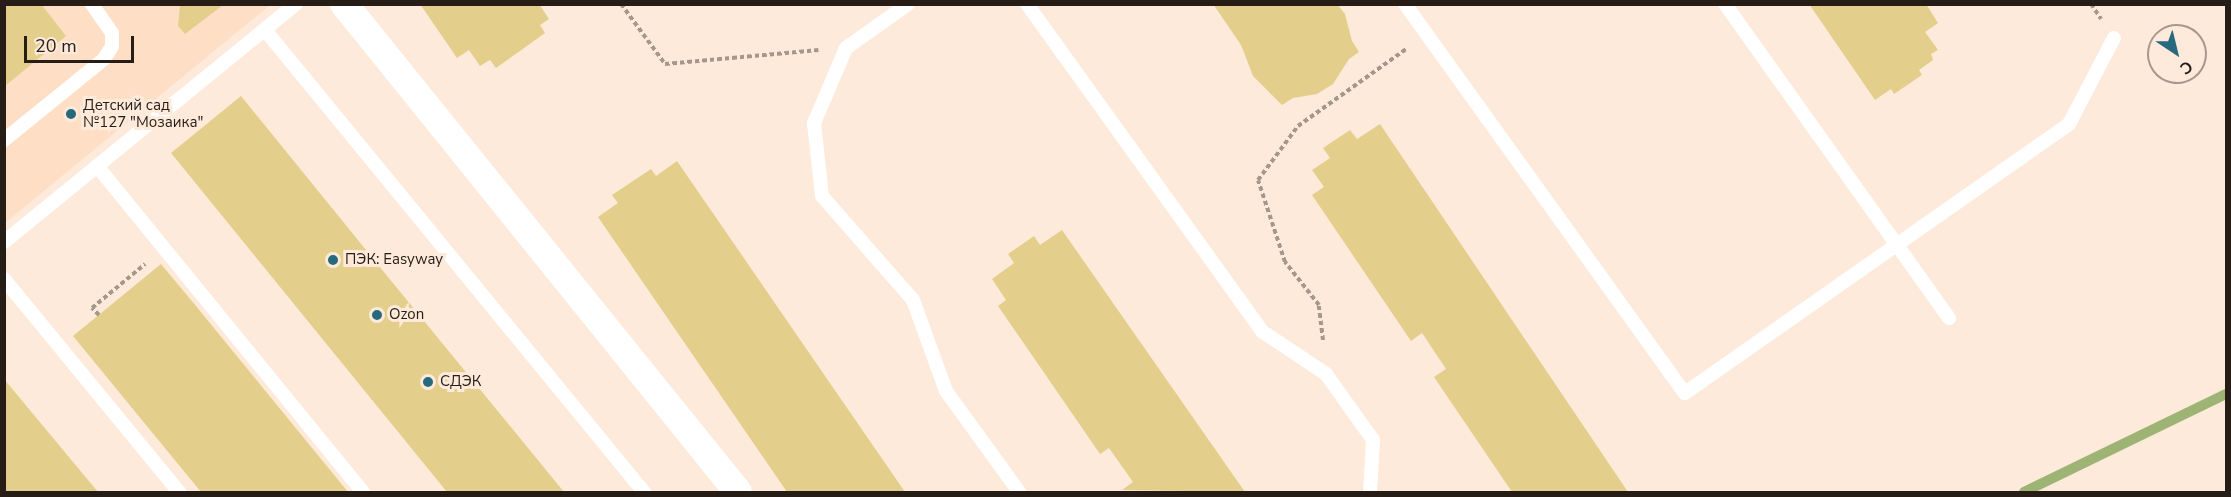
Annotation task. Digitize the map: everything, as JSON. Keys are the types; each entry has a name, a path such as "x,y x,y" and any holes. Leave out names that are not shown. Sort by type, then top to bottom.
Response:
{"street":[{"path":"344,4 738,492"}],"lane":[{"path":"4,140 108,52 112,33 92,4"},
{"path":"4,242 296,4"},
{"path":"908,4 846,48 814,123 822,196 913,300 946,391 1019,492"},
{"path":"1027,4 1263,332 1326,374 1373,440 1370,492"},
{"path":"1405,4 1685,393 2069,124 2114,38"},
{"path":"1725,4 1949,318"},
{"path":"265,30 644,492"},
{"path":"97,166 363,492"},
{"path":"4,279 180,492"}],"path":[{"path":"621,4 665,64 846,48"},
{"path":"1326,374 1319,305 1285,261 1258,180 1298,126 1426,35"},
{"path":"99,315 92,308 164,249"}],"shaded area":[{"name":"Детский сад №127 \"Мозаика\"","path":"5,5 270,5 5,223"}],"building":[{"path":"5,4 41,4 66,36 5,86"},
{"path":"420,4 539,4 549,19 540,25 545,33 496,68 490,60 480,66 469,50 457,58"},
{"path":"1213,4 1337,4 1345,14 1352,41 1359,52 1349,59 1333,84 1317,94 1293,98 1282,105 1253,76 1241,45"},
{"path":"1809,4 1926,4 1938,23 1925,32 1938,50 1931,54 1933,60 1919,70 1922,75 1894,94 1891,89 1875,100"},
{"path":"180,5 223,5 185,34 178,26"},
{"path":"241,96 564,492 447,492 171,153"},
{"path":"1380,124 1628,492 1512,492 1434,377 1446,369 1422,333 1411,341 1312,195 1324,187 1312,170 1330,158 1323,148 1350,130 1357,139"},
{"path":"677,161 905,492 787,492 598,217 618,203 612,195 651,169 656,176"},
{"path":"1062,230 1245,492 1122,490 1133,482 1109,448 1100,454 998,306 1006,300 992,279 1014,263 1008,254 1034,236 1040,245"},
{"path":"161,264 348,492 201,492 73,336"},
{"path":"4,379 98,492 4,492"}],"waterway":[{"path":"2024,492 2226,394"}],"place":[{"name":"Детский сад №127 \"Мозаика\"","path":"71,114"},
{"name":"ПЭК: Easyway","path":"333,260"},
{"name":"Ozon","path":"377,315"},
{"name":"СДЭК","path":"428,382"}]}
